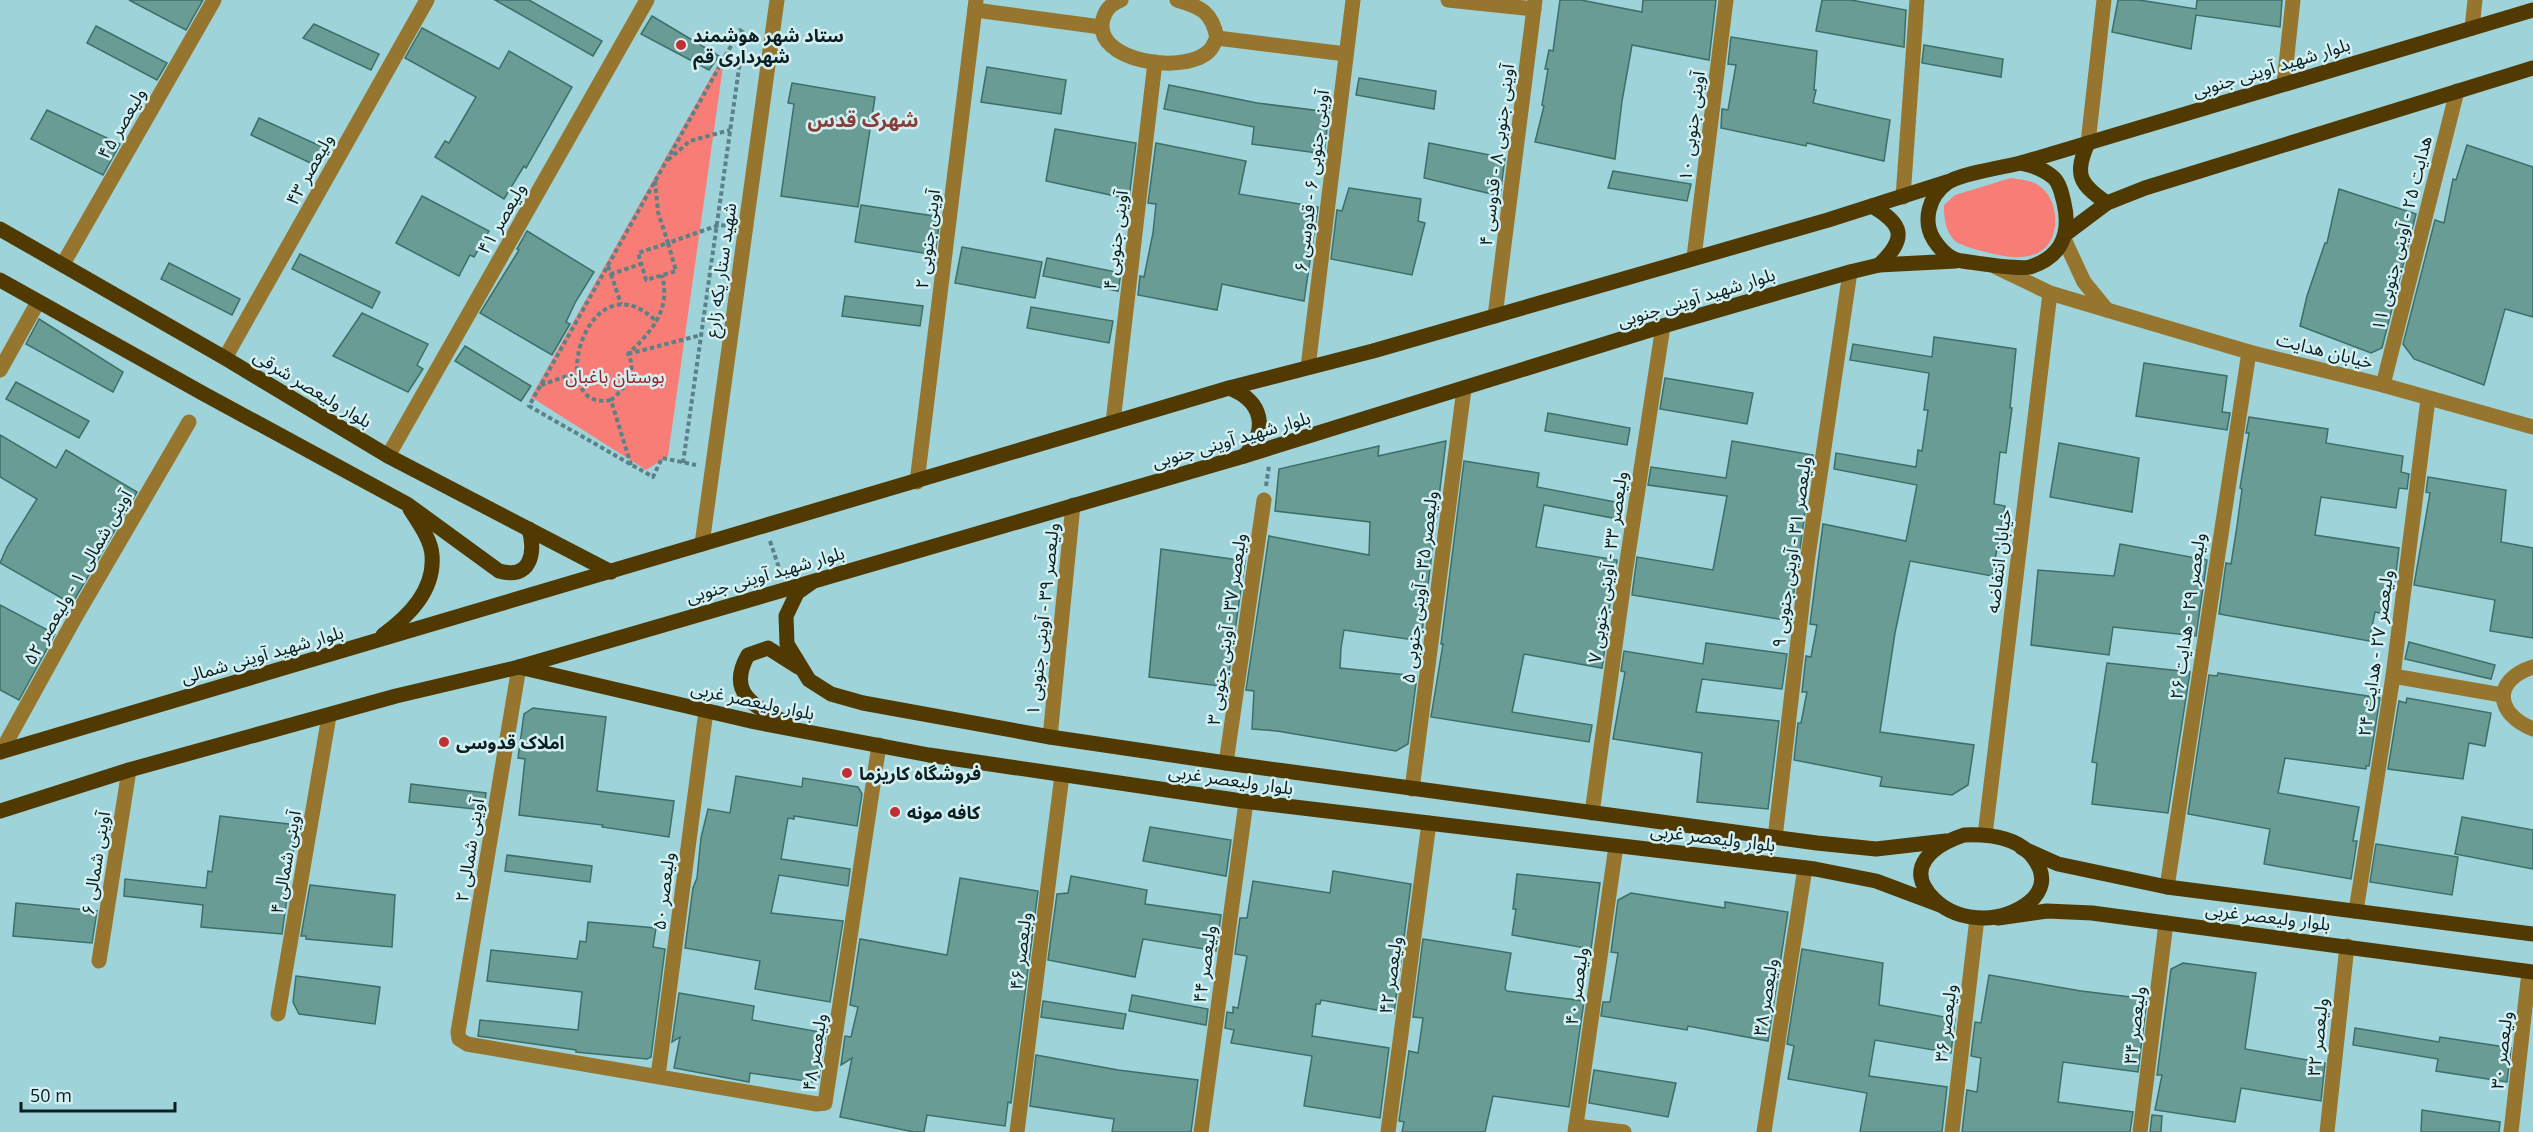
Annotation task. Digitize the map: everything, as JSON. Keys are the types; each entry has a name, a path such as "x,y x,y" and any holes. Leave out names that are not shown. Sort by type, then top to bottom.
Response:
{"main road":[{"name":"بلوار شهید آوینی جنوبی","path":"2021,163 2533,10"},
{"path":"2066,236 2066,212 2062,194 2055,179 2040,168 2021,163 1947,182 1935,196 1928,211 1928,223 1932,237 1942,250 1956,261 2028,267 2050,257 2066,236 2108,203 2145,188 2533,69"},
{"path":"2088,143 2079,164 2083,181 2095,194 2108,203"},
{"name":"بلوار شهید آوینی جنوبی","path":"536,594 1229,388 1495,316 1903,197 1947,182"},
{"path":"1872,206 1891,217 1899,228 1899,242 1879,265"},
{"name":"بلوار ولیعصر شرقی","path":"0,229 225,358 388,456 611,572"},
{"name":"بلوار شهید آوینی جنوبی","path":"519,667 1271,448 1663,326 1850,272 1879,265 1956,261"},
{"path":"0,280 407,504 499,571 509,574 521,572 528,563 532,552 529,529"},
{"path":"1229,388 1251,400 1260,423 1256,441 1244,456"},
{"path":"374,641 402,621 419,602 429,579 432,554 423,531 407,504"},
{"name":"بلوار ولیعصر غربی","path":"815,580 797,593 786,616 787,644 809,680 831,694 862,703 1050,737 1775,838 1876,849 1946,841"},
{"name":"بلوار شهید آوینی شمالی","path":"0,752 536,594"},
{"path":"801,669 768,648 748,655 742,666 741,679 746,698 756,707 805,733"},
{"path":"0,810 129,770 396,696 519,667"},
{"name":"بلوار ولیعصر غربی","path":"519,667 805,733 1246,802 1805,868 1876,881 1940,905"},
{"path":"1985,834 2005,839 2022,848 2035,860 2041,875 2040,889 2031,902 2016,912 1998,918 1977,918 1957,914 1940,905 1927,893 1921,878 1923,865 1931,851 1946,841 1964,835 1985,834"},
{"name":"بلوار ولیعصر غربی","path":"2022,848 2058,864 2167,887 2533,934"},
{"name":"بلوار ولیعصر غربی","path":"1998,918 2058,912 2092,913 2531,972"}],"street":[{"name":"ولیعصر ۴۵","path":"63,264 214,0"},
{"name":"ولیعصر ۴۳","path":"225,358 427,0"},
{"name":"ولیعصر ۴۱","path":"388,456 647,0"},
{"name":"شهید ستار یکه زارع","path":"702,544 777,0"},
{"path":"1121,0 1112,4 1105,12 1101,27 1106,39 1117,49 1139,60 1180,63 1196,60 1210,50 1217,38 1213,20 1203,10 1177,0"},
{"name":"آوینی جنوبی ۶ - قدوسی ۶","path":"1308,367 1353,0"},
{"path":"1448,0 1535,4"},
{"name":"آوینی جنوبی ۱۰","path":"1694,257 1726,0"},
{"path":"1903,197 1917,0"},
{"path":"2088,143 2104,0"},
{"path":"2284,83 2293,0"},
{"path":"2472,28 2475,0"},
{"name":"آوینی جنوبی ۸ - قدوسی ۴","path":"1495,316 1535,4"},
{"path":"976,5 1101,27"},
{"name":"آوینی جنوبی ۲","path":"916,482 976,5"},
{"path":"1217,38 1346,54"},
{"name":"آوینی جنوبی ۴","path":"1113,422 1155,62"},
{"name":"هدایت ۲۵ - آوینی جنوبی ۱۱","path":"2383,385 2457,92"},
{"path":"2066,236 2084,282 2107,310"},
{"name":"خیابان هدایت","path":"1993,265 2050,292 2107,310 2248,351 2383,385 2533,427"},
{"name":"ولیعصر ۳۱ - آوینی جنوبی ۹","path":"1775,838 1807,563 1850,272"},
{"name":"خیابان انتفاضه","path":"1985,834 2050,292"},
{"path":"0,370 38,302"},
{"name":"ولیعصر ۳۳ - آوینی جنوبی ۷","path":"1592,813 1624,574 1663,326"},
{"name":"ولیعصر ۲۹ - هدایت ۲۶","path":"2167,887 2248,351"},
{"name":"ولیعصر ۳۵ - آوینی جنوبی ۵","path":"1412,789 1464,389"},
{"name":"ولیعصر ۲۷ - هدایت ۲۴","path":"2356,911 2393,676 2428,399"},
{"name":"آوینی شمالی ۱ - ولیعصر ۵۲","path":"0,752 189,422"},
{"name":"ولیعصر ۳۷ - آوینی جنوبی ۳","path":"1226,763 1264,500"},
{"name":"ولیعصر ۳۹ - آوینی جنوبی ۱","path":"1050,737 1073,505"},
{"name":"آوینی شمالی ۲","path":"459,1039 458,1032 519,667"},
{"path":"2533,667 2514,675 2507,683 2502,695 2505,708 2522,725 2533,729"},
{"path":"2393,676 2502,695"},
{"name":"ولیعصر ۵۰","path":"658,1076 706,711"},
{"name":"آوینی شمالی ۴","path":"278,1014 329,716"},
{"name":"ولیعصر ۴۸","path":"459,1039 466,1044 825,1104 879,745"},
{"name":"آوینی شمالی ۶","path":"99,961 129,770"},
{"name":"ولیعصر ۴۶","path":"1017,1132 1062,775"},
{"name":"ولیعصر ۴۴","path":"1201,1132 1246,802"},
{"name":"ولیعصر ۴۲","path":"1388,1132 1430,823"},
{"name":"ولیعصر ۴۰","path":"1576,1129 1616,846"},
{"name":"ولیعصر ۳۸","path":"1764,1132 1805,868"},
{"name":"ولیعصر ۳۶","path":"1952,1132 1977,918"},
{"name":"ولیعصر ۳۴","path":"2140,1132 2166,923"},
{"name":"ولیعصر ۳۲","path":"2327,1132 2347,946"},
{"name":"ولیعصر ۳۰","path":"2511,1132 2531,972"},
{"path":"1576,1129 1624,1132"}],"path":[{"path":"740,30 744,33 683,463 662,458 653,477 529,406 664,164 740,30"},
{"path":"664,164 690,141 730,130"},
{"path":"655,180 658,212 668,243 676,271 646,280 638,253 668,243 718,225 745,228"},
{"path":"611,274 641,264"},
{"path":"608,266 621,304"},
{"path":"628,354 644,340 657,322 665,296 662,275"},
{"path":"628,354 632,367 631,375 620,392 611,400 590,398 582,392 576,373 584,336 597,315 615,304 632,305 642,309 657,322"},
{"path":"628,354 701,334"},
{"path":"541,385 576,373"},
{"path":"611,400 631,465"},
{"path":"1264,500 1271,448"},
{"path":"766,526 786,588"}],"green space":[{"name":"بوستان باغبان","path":"725,52 668,456 646,470 531,397"},
{"path":"2011,178 2039,185 2052,203 2055,212 2054,232 2046,248 2032,255 2011,257 1972,248 1954,240 1947,228 1944,205 1955,195"}],"building":[{"path":"129,0 203,0 186,30"},
{"path":"495,0 529,0 602,41 593,56"},
{"path":"1560,0 1581,0 1642,12 1643,0 1716,0 1709,60 1632,45 1615,159 1535,142 1544,106 1542,105 1548,69 1545,69 1549,50 1553,51"},
{"path":"1822,0 1851,0 1906,10 1904,47 1816,31"},
{"path":"2118,0 2139,0 2196,9 2197,0 2282,0 2280,27 2196,15 2191,49 2112,32"},
{"name":"ستاد شهر هوشمند شهرداری قم","path":"652,16 719,56 709,70 641,34"},
{"path":"314,24 379,54 371,70 303,38"},
{"path":"96,26 167,63 157,80 87,43"},
{"path":"422,28 499,69 509,51 572,87 526,168 524,166 504,199 435,157 445,141 449,143 476,97 405,58"},
{"path":"1731,37 1817,51 1814,90 1816,90 1813,103 1890,120 1884,161 1807,143 1806,146 1721,128 1722,109 1728,110 1736,65 1728,64"},
{"path":"1924,45 2003,59 2001,77 1922,63"},
{"path":"987,67 1066,80 1061,114 981,102"},
{"path":"1359,78 1436,91 1434,109 1356,95"},
{"path":"792,83 875,97 858,207 781,196 794,104 788,103"},
{"path":"1169,85 1257,103 1329,112 1324,154 1252,144 1254,127 1164,109"},
{"path":"47,110 120,144 103,175 31,139"},
{"path":"259,118 327,149 319,167 251,135"},
{"path":"1055,129 1136,143 1129,199 1046,181"},
{"path":"1156,143 1246,161 1239,194 1318,207 1304,301 1222,284 1217,310 1138,295 1140,276 1144,277 1153,233 1156,204 1148,203"},
{"path":"1429,143 1505,158 1500,196 1424,178"},
{"path":"2467,145 2533,167 2533,317 2505,309 2484,385 2414,359 2403,344 2435,220 2444,223 2453,179 2456,180"},
{"path":"1613,171 1691,184 1687,201 1608,188"},
{"path":"1349,188 1421,199 1418,221 1425,223 1412,275 1331,259 1337,210 1342,211"},
{"path":"2339,189 2416,214 2382,348 2371,353 2300,326 2307,296 2325,243 2327,243"},
{"path":"422,196 489,231 474,257 470,255 459,276 396,243"},
{"path":"861,205 940,217 935,255 855,242"},
{"path":"527,231 594,272 576,301 566,322 570,324 552,355 480,313 519,250 517,249"},
{"path":"962,247 1042,262 1035,298 955,283"},
{"path":"300,254 380,292 372,308 292,269"},
{"path":"1047,258 1121,273 1118,291 1043,276"},
{"path":"169,263 240,299 232,315 161,279"},
{"path":"845,296 923,306 920,326 842,316"},
{"path":"1031,307 1113,321 1109,343 1027,328"},
{"path":"362,313 428,344 417,365 423,369 408,392 333,356"},
{"path":"39,319 123,372 113,392 26,344"},
{"path":"1934,337 2016,349 2006,453 2000,452 1994,504 2005,506 1992,576 1910,561 1895,633 1880,732 1974,745 1968,785 1952,795 1880,786 1882,777 1794,760 1798,723 1801,723 1807,692 1802,692 1806,656 1811,657 1817,625 1810,624 1823,524 1906,541 1917,485 1834,469 1836,453 1916,467 1918,450 1922,451 1928,410 1924,410 1929,373 1850,360 1853,344 1932,357"},
{"path":"465,346 531,386 521,401 455,361"},
{"path":"2144,363 2227,376 2222,412 2230,413 2227,430 2136,416"},
{"path":"1665,378 1753,393 1747,424 1660,409"},
{"path":"16,382 89,421 79,438 6,399"},
{"path":"1548,413 1630,428 1627,445 1545,431"},
{"path":"2249,417 2328,429 2326,443 2403,456 2401,472 2409,474 2407,489 2399,488 2396,508 2321,497 2315,535 2399,548 2395,581 2390,580 2386,614 2375,612 2369,641 2219,614 2226,563 2231,564 2237,526"},
{"path":"0,435 56,468 66,450 137,492 72,604 0,563 7,547 37,499 0,477"},
{"path":"1446,441 1421,641 1344,630 1341,648 1340,668 1417,676 1408,744 1396,751 1252,729 1254,691 1246,690 1269,536 1369,555 1370,522 1275,511 1279,469 1379,446 1378,456"},
{"path":"1732,441 1813,455 1790,621 1632,595 1637,557 1713,570 1727,496 1648,485 1651,467 1726,478"},
{"path":"2059,443 2139,458 2132,512 2050,497"},
{"path":"1464,461 1539,473 1537,487 1621,503 1618,519 1544,505 1536,547 1617,560 1603,647 1605,647 1602,668 1524,654 1512,712 1592,725 1589,742 1431,717 1443,644 1441,644"},
{"path":"2428,477 2506,490 2501,542 2533,548 2533,638 2490,631 2495,600 2414,585 2430,493 2426,492"},
{"path":"2120,544 2207,560 2196,636 2113,627 2109,655 2031,645 2038,570 2114,576"},
{"path":"1161,549 1245,561 1227,687 1149,677"},
{"path":"0,605 55,634 19,700 0,690"},
{"path":"2409,642 2495,665 2491,679 2405,659"},
{"path":"1706,643 1787,654 1782,689 1702,679 1696,712 1779,721 1768,809 1697,802 1702,753 1613,739 1625,672 1621,671 1624,651 1703,664"},
{"path":"2107,663 2190,672 2168,813 2092,804 2097,763 2092,762"},
{"path":"2218,673 2380,698 2369,766 2366,766 2366,769 2285,758 2278,793 2359,807 2353,841 2357,841 2351,879 2264,864 2270,829 2188,814 2209,675 2217,676"},
{"path":"2407,698 2491,713 2485,746 2469,743 2463,779 2388,769 2399,701 2406,703"},
{"path":"533,708 606,717 597,791 674,801 669,837 602,827 603,825 519,815 525,759 518,758 524,714"},
{"path":"736,776 802,787 803,778 858,787 862,794 857,826 794,816 794,819 788,818 781,859 850,869 848,886 779,875 771,913 843,921 830,1002 755,989 760,961 685,948 701,838 708,809 730,813"},
{"path":"411,784 486,793 484,810 409,802"},
{"path":"220,816 297,825 282,934 201,927 203,905 124,896 125,879 206,888 208,871 212,872"},
{"path":"2462,817 2533,830 2533,869 2455,854"},
{"path":"1150,827 1231,840 1226,876 1143,861"},
{"path":"2376,844 2458,857 2452,895 2370,882"},
{"path":"507,855 592,866 590,882 505,871"},
{"path":"1333,871 1411,884 1394,1013 1321,1000 1320,1004 1316,1004 1312,1036 1389,1048 1380,1118 1304,1106 1312,1056 1231,1043 1234,1030 1225,1028 1227,1012 1233,1013 1233,1007 1238,1008 1247,956 1235,954 1240,918 1247,918 1253,881 1330,893"},
{"path":"1517,874 1600,883 1591,949 1512,935 1516,909 1513,909"},
{"path":"1071,876 1147,890 1145,904 1221,915 1216,951 1143,939 1135,977 1048,960 1057,894 1068,893"},
{"path":"960,878 1038,891 1011,1103 1008,1102 1005,1126 927,1115 924,1132 914,1132 840,1117 852,1058 841,1065 845,1036 851,1037 858,1007 850,1005 860,939 947,955"},
{"path":"310,885 395,895 392,947 306,939 306,936 301,936"},
{"path":"1631,893 1725,908 1725,902 1788,912 1768,1041 1688,1026 1687,1030 1601,1016 1603,1002 1610,1002 1618,953 1611,952 1618,900"},
{"path":"16,903 97,911 92,943 13,936"},
{"path":"588,922 656,928 653,947 665,949 651,1057 647,1059 576,1052 576,1050 478,1036 480,1020 578,1030 582,992 487,981 491,950 577,959 580,941 586,942"},
{"path":"1423,939 1511,953 1505,989 1507,991 1584,1001 1569,1107 1493,1096 1485,1132 1402,1132 1404,1122 1399,1121 1409,1051 1418,1053 1423,1018 1413,1017"},
{"path":"1802,949 1883,963 1879,1005 1955,1019 1951,1053 1875,1040 1869,1076 1947,1087 1942,1132 1860,1132 1867,1093 1788,1079 1794,1046 1787,1044"},
{"path":"2183,963 2256,973 2245,1049 2325,1063 2321,1101 2241,1088 2235,1122 2155,1110 2162,1075 2157,1075 2171,969"},
{"path":"1989,975 2081,991 2147,999 2138,1072 2063,1062 2058,1102 2133,1112 2130,1132 1962,1132 1967,1090 1977,1092 1981,1058 1971,1056 1975,1022 1981,1023"},
{"path":"296,976 380,987 375,1024 299,1014 293,1002"},
{"path":"679,993 754,1006 752,1020 826,1033 819,1078 813,1082 750,1073 749,1082 674,1068 680,1037 672,1042"},
{"path":"1132,995 1208,1009 1206,1025 1129,1011"},
{"path":"1043,1001 1126,1014 1123,1029 1041,1017"},
{"path":"2355,1028 2439,1042 2440,1037 2511,1048 2507,1082 2436,1071 2438,1059 2353,1045"},
{"path":"1036,1055 1118,1070 1198,1080 1191,1132 1112,1132 1114,1119 1030,1106"},
{"path":"1594,1070 1676,1083 1668,1117 1589,1103"},
{"path":"2422,1110 2500,1122 2499,1132 2421,1132"},
{"path":"2152,1115 2162,1116 2161,1132 2150,1132"}],"place":[{"name":"ستاد شهر هوشمند شهرداری قم","path":"681,45"},
{"name":"املاک قدوسی","path":"444,742"},
{"name":"فروشگاه کاریزما","path":"847,773"},
{"name":"کافه مونه","path":"895,812"}],"district":[{"name":"شهرک قدس","path":"863,119"}]}
